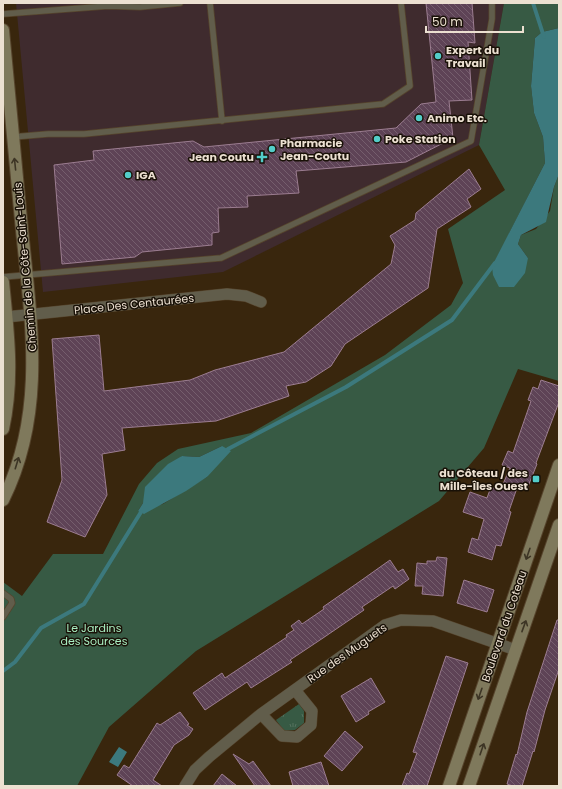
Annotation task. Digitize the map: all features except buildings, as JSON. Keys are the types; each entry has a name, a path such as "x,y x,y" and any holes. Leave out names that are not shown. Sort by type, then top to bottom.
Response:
{"street":[{"name":"Chemin de la Côte-Saint-Louis","path":"3,30 8,138 26,275 33,360 32,396 23,446 6,483 3,500"},
{"name":"Chemin de la Côte-Saint-Louis","path":"3,282 10,363 8,402 3,429"},
{"name":"Place Des Centaurées","path":"6,317 227,294 246,296 261,302"},
{"name":"Boulevard du Coteau","path":"449,786 541,517 553,501 559,465"},
{"path":"541,517 559,524"},
{"name":"Boulevard du Coteau","path":"469,786 559,524"},
{"name":"Rue des Muguets","path":"185,786 195,770 204,761 261,714 385,624 401,620 433,621 516,650"},
{"name":"Rue des Muguets","path":"261,714 282,736 297,737 311,725 312,711 295,690"}],"lane":[{"path":"3,14 108,6 140,7 180,3"},
{"path":"210,3 222,121"},
{"path":"8,138 48,134 84,134 383,104 410,86 401,3"},
{"path":"3,277 221,258 471,141 492,19 492,3"},
{"path":"3,593 11,599 12,604 3,617"}],"shaded area":[{"path":"16,3 504,3 479,145 223,272 43,292"}],"green space":[{"name":"Le Jardins des Sources","path":"504,3 559,3 559,28 542,32 535,38 531,86 534,113 543,137 545,163 492,267 528,258 518,244 521,235 536,229 550,211 554,187 559,174 559,381 518,369 484,448 439,501 196,651 109,727 77,786 3,786 3,582 22,596 53,554 103,554 139,484 157,463 178,449 251,433 385,355 451,305 463,283 448,229 505,190 479,145","holes":["222,446 207,477 163,504 138,511 182,456 199,457"]},
{"path":"299,704 304,711 304,723 295,730 284,731 276,720"}],"water":[{"path":"559,28 559,174 554,187 546,222 521,235 518,244 528,258 525,273 514,287 499,287 493,275 492,266 545,163 543,137 534,113 531,86 535,38 542,32"},
{"path":"222,446 231,451 207,477 186,491 144,514 138,511 143,503 145,487 168,464 182,456 199,457"},
{"path":"119,747 127,752 118,767 109,762"}],"waterway":[{"path":"533,3 544,37"},
{"path":"228,449 346,387 452,320 495,263"},
{"path":"3,671 15,662 41,628 84,604 141,512"}],"place":[{"name":"Expert du Travail","path":"438,56"},
{"name":"Animo Etc.","path":"419,118"},
{"name":"Poke Station","path":"377,139"},
{"name":"Pharmacie Jean-Coutu","path":"272,149"},
{"name":"Jean Coutu","path":"262,157"},
{"name":"IGA","path":"128,175"},
{"name":"du Côteau / des Mille-Îles Ouest","path":"536,479"}]}
